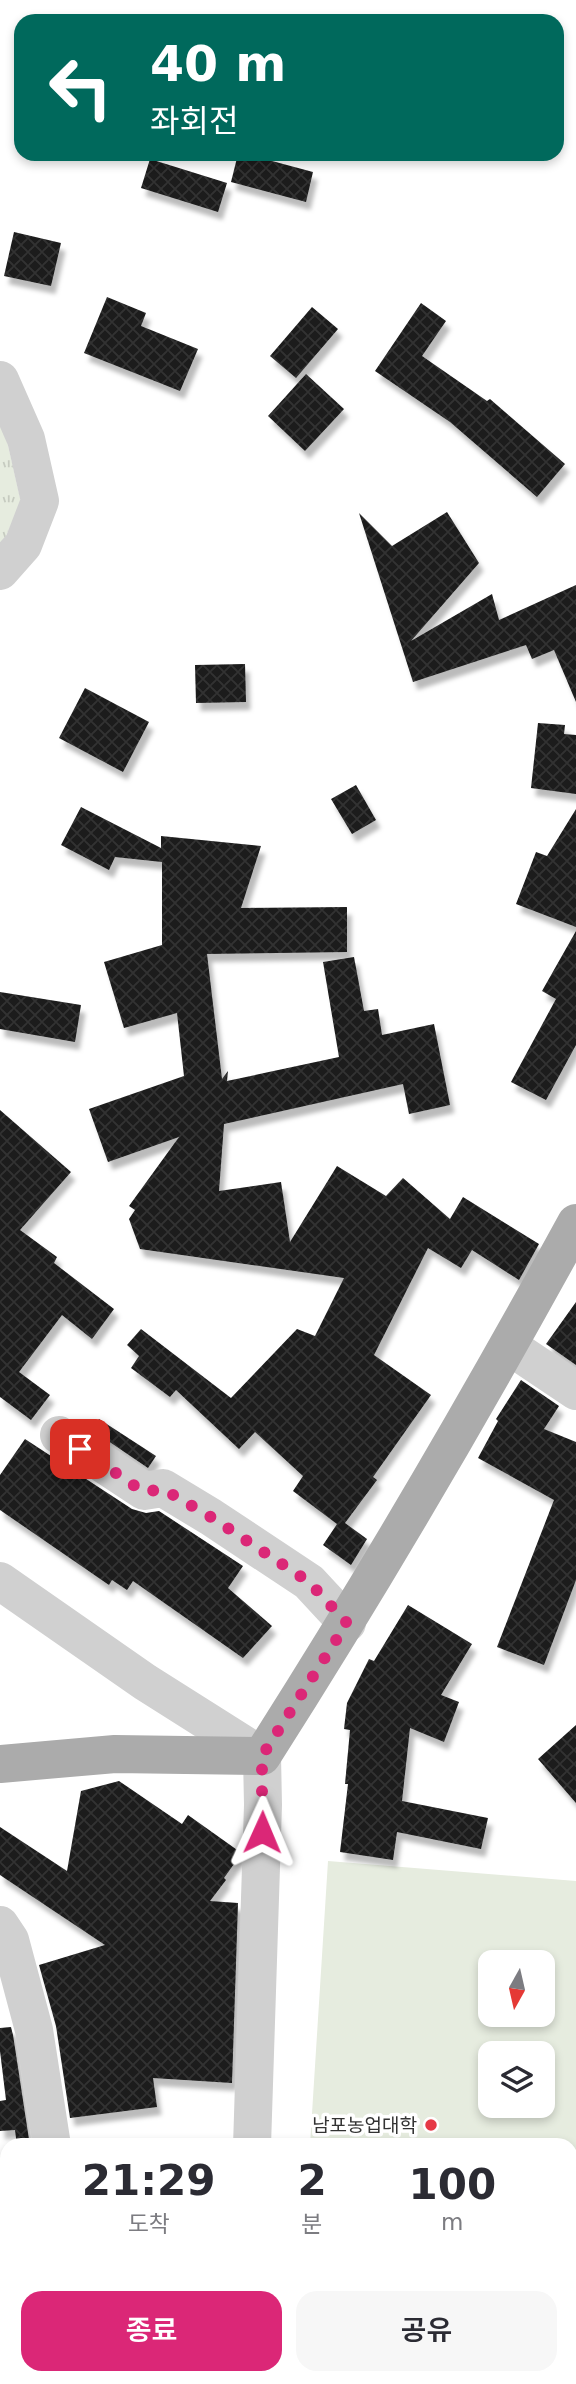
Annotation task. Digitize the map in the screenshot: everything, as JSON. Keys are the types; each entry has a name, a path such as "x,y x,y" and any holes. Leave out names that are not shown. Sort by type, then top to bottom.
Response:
{"main road":[{"path":"0,1764 115,1754 262,1756 347,1623 509,1346 576,1223"}],"street":[{"path":"0,380 26,439 40,501 23,545 0,571"},
{"path":"509,1346 576,1391"},
{"path":"59,1435 144,1492 163,1489 211,1517 309,1582 347,1623"},
{"path":"0,1581 145,1682 262,1756 263,1805 252,2138"},
{"path":"0,1925 10,1940 34,2030 51,2138"}],"green space":[{"path":"0,410 21,502 0,550"},
{"name":"남포농업대학","path":"328,1861 576,1881 576,2138 310,2138"}],"building":[{"path":"149,161 227,183 218,212 141,188"},
{"path":"236,161 272,161 313,172 306,202 231,182"},
{"path":"14,232 61,243 51,286 4,276"},
{"path":"107,297 146,313 141,326 198,349 180,391 84,353"},
{"path":"421,303 446,321 422,356 487,401 490,399 565,464 537,497 450,422 375,371"},
{"path":"312,307 338,329 296,378 270,356"},
{"path":"306,374 344,409 305,451 268,416"},
{"path":"447,512 479,563 411,641 492,594 499,620 576,585 576,702 554,650 532,659 526,645 413,682 359,513 392,546"},
{"path":"245,664 246,702 196,703 195,665"},
{"path":"85,688 149,722 123,772 59,738"},
{"path":"538,723 565,725 564,734 576,735 576,794 531,788"},
{"path":"356,785 376,820 352,834 331,799"},
{"path":"81,807 161,848 161,836 261,846 241,908 347,907 347,952 207,954 222,1079 228,1071 227,1081 339,1057 323,962 354,957 364,1011 378,1009 382,1035 434,1024 450,1105 409,1114 403,1084 224,1124 219,1191 281,1182 290,1242 337,1166 386,1196 403,1178 450,1219 463,1197 539,1244 519,1280 472,1250 461,1268 428,1248 374,1355 431,1395 373,1477 377,1480 345,1523 367,1539 351,1565 323,1545 337,1524 293,1491 303,1476 255,1432 239,1449 176,1390 170,1397 131,1368 139,1356 127,1345 141,1329 231,1398 297,1329 315,1336 344,1278 140,1249 129,1219 135,1210 129,1206 179,1137 108,1162 89,1109 184,1076 177,1013 124,1028 104,962 162,945 162,862 115,857 109,870 61,845"},
{"path":"576,809 576,927 516,904 536,852 547,856"},
{"path":"576,931 576,1045 546,1100 511,1082 556,999 542,991"},
{"path":"0,992 81,1005 75,1042 0,1029"},
{"path":"0,1110 71,1172 20,1230 57,1257 54,1263 114,1309 92,1339 62,1315 19,1372 50,1395 31,1420 0,1397"},
{"path":"576,1302 576,1365 546,1344"},
{"path":"521,1380 559,1406 544,1429 576,1442 576,1580 544,1665 497,1647 554,1500 478,1458 498,1421 496,1419"},
{"path":"99,1419 156,1456 148,1468 92,1430"},
{"path":"25,1439 132,1509 146,1513 159,1511 243,1566 228,1588 272,1626 243,1658 133,1581 127,1590 112,1580 109,1585 0,1510 0,1475"},
{"path":"408,1605 472,1644 441,1695 459,1702 444,1742 410,1728 402,1801 488,1818 481,1849 397,1832 393,1860 340,1852 348,1784 345,1784 350,1730 344,1729 347,1703 369,1659 374,1661"},
{"path":"576,1725 576,1803 538,1759"},
{"path":"119,1781 182,1824 188,1815 240,1852 224,1878 226,1880 210,1901 238,1903 232,2083 153,2078 157,2107 70,2118 56,2026 39,1965 105,1945 0,1875 0,1827 67,1871 81,1791"},
{"path":"11,2027 29,2138 16,2138 15,2130 0,2131 0,2101 6,2100 0,2028"}],"place":[{"name":"남포농업대학","path":"431,2125"}],"route":[{"path":"80,1449 144,1492 163,1489 211,1517 309,1582 347,1623 262,1756 262,1832"}]}
